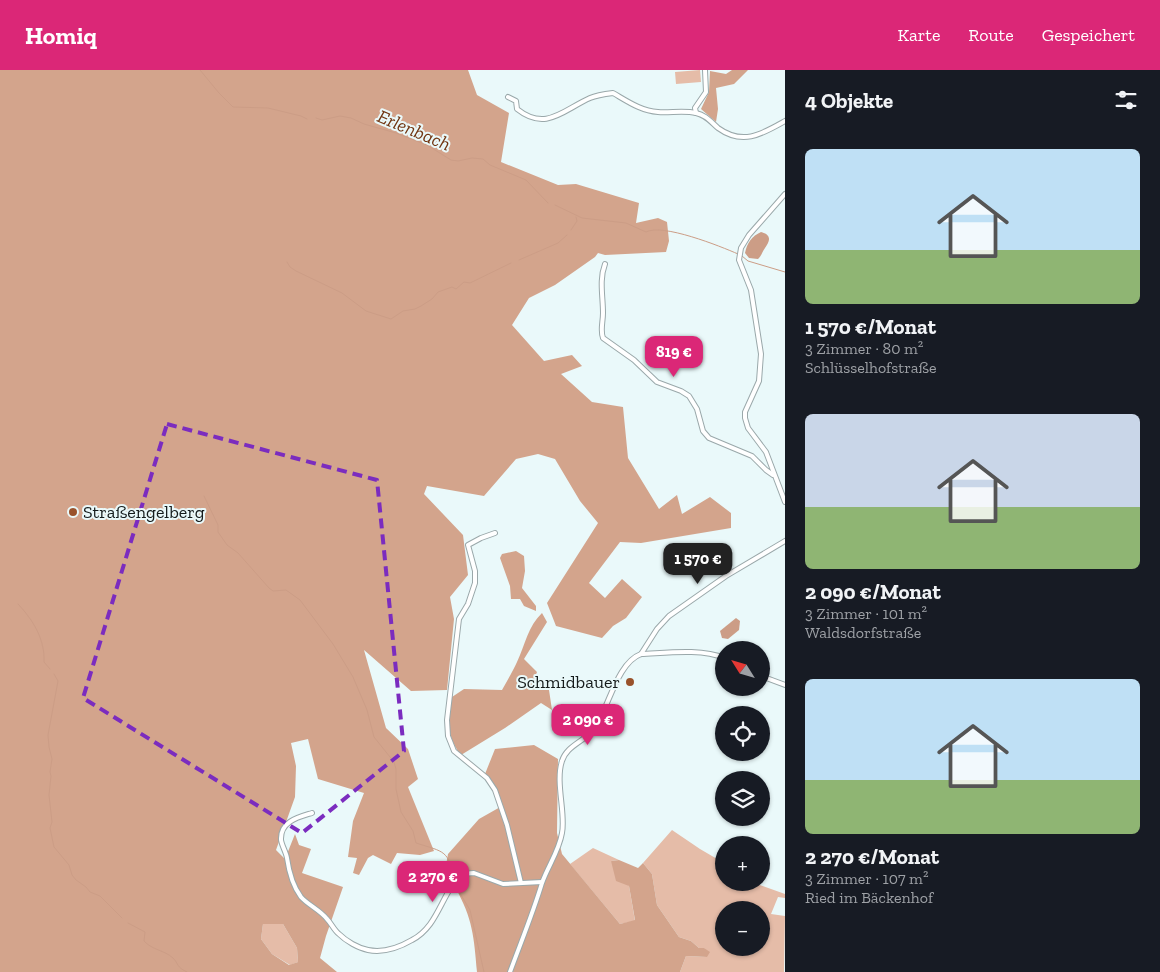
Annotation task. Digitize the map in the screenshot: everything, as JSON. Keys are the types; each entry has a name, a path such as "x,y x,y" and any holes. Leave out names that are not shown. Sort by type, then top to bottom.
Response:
{"street":[{"path":"696,113 695,108 706,92 705,70"},
{"path":"508,97 516,101 517,109 535,118 544,120 554,118 591,98 613,93 636,106 656,112 696,113 704,116 728,134 738,137 758,135 785,121"},
{"path":"785,194 749,235 739,254 740,263 751,290 761,354 759,381 745,412 745,418 748,428 766,452 773,475 785,502"},
{"path":"605,264 601,282 603,313 601,329 603,338 634,360 657,382 689,396 697,409 703,431 709,438 752,456 773,475"},
{"path":"495,533 468,545 476,571 475,584 468,604 459,619 447,720 448,736 454,751 487,778 494,790 507,825 521,883"},
{"path":"641,654 657,629 669,616 726,576 785,541"},
{"path":"510,972 562,832 560,780 562,760 568,750 592,730 625,668 634,657 641,654 715,654"},
{"path":"770,679 785,685"},
{"path":"312,813 294,818 288,823 283,832 281,840 292,880 303,899 327,918 338,934 360,948 378,951 390,949 414,940 429,926 439,912 450,888 462,874 474,873 503,884 542,882"}],"highlighted area":[{"path":"167,424 377,480 404,751 302,833 83,698"}],"shaded area":[{"path":"0,70 468,70 477,95 509,113 501,162 558,185 576,184 639,203 636,223 658,218 667,222 669,241 666,252 605,255 598,253 555,285 529,298 512,325 544,361 572,355 582,366 561,374 592,402 623,407 628,458 659,509 677,495 682,514 710,497 731,513 731,528 641,543 620,542 589,583 605,598 622,579 642,597 626,618 613,626 602,638 556,626 547,603 598,523 580,501 555,459 538,454 516,459 484,496 427,486 424,494 463,535 468,575 450,597 454,619 447,690 411,691 364,650 386,728 408,749 418,779 408,787 434,851 420,855 397,853 391,864 373,855 368,858 359,875 353,873 357,858 348,857 353,821 364,793 318,779 308,739 291,743 296,766 295,797 276,850 285,859 295,834 299,845 311,849 302,873 343,887 320,958 337,972 0,972","holes":["263,924 283,924 297,948 298,962 289,965 272,954 261,939"]},
{"path":"700,70 701,82 676,84 675,72"},
{"path":"732,70 748,70 734,84 716,88 718,109 716,122 701,109 709,92 710,71 726,74"},
{"path":"761,232 765,233 769,238 768,243 758,259 749,258 745,253 747,246 750,240"},
{"path":"516,551 524,556 525,571 522,588 536,606 536,611 524,606 520,599 511,599 510,586 500,558 502,554"},
{"path":"542,613 547,622 524,659 537,672 535,677 549,690 552,710 541,703 461,755 456,748 449,728 452,697 464,689 502,690 533,624"},
{"path":"736,618 740,621 739,630 728,639 722,638 720,631"},
{"path":"534,745 558,759 557,833 562,854 620,924 635,920 629,886 616,881 611,861 619,860 638,868 643,863 652,874 657,905 679,937 691,941 699,948 704,948 710,952 707,957 686,956 680,972 477,972 473,938 466,909 455,887 450,887 443,882 448,854 479,819 502,806 493,784 485,774 495,749"},
{"path":"672,830 715,858 715,891 770,891 770,889 785,894 785,898 778,897 771,914 785,916 784,972 680,972 686,956 707,957 704,948 699,948 691,941 679,937 657,905 652,874 643,863"},
{"path":"593,848 619,860 611,861 629,886 635,921 620,924 570,864"},
{"path":"263,924 283,924 297,948 298,962 290,965 272,954 261,939"}],"waterway":[{"name":"Erlenbach","path":"200,70 233,107 268,108 307,119"},
{"name":"Erlenbach","path":"316,118 322,120 340,116 351,118 427,145 451,160 483,159 490,165 526,180 548,203"},
{"name":"Erlenbach","path":"555,205 582,218 626,223 646,232 654,230 677,233 705,241 738,254"},
{"path":"571,230 577,221 576,217"},
{"path":"519,260 558,243 567,235"},
{"name":"Erlenbach","path":"742,256 748,261 785,272"},
{"path":"287,262 296,271 342,293 366,311 391,319 403,311 421,306 432,299 438,292 452,287 456,289 464,282 470,283 511,263"},
{"path":"204,496 218,525 218,532 227,545 238,553 269,588 273,591 286,590 300,600 333,644 353,677 367,710 374,737 394,762 396,789 401,812 413,831 416,843 433,848 444,854 450,863 453,881"},
{"path":"18,604 37,630 44,654 44,662 50,669"},
{"path":"54,674 58,681 48,735 52,759 49,795 52,822 50,828 54,847 69,865 72,875 76,880 90,892 100,896 122,918"},
{"path":"455,885 470,910 484,972"},
{"path":"128,923 145,932 144,941 169,955 179,967 187,972"}],"place":[{"name":"Straßengelberg","path":"73,512"},
{"name":"Schmidbauer","path":"630,682"}]}
